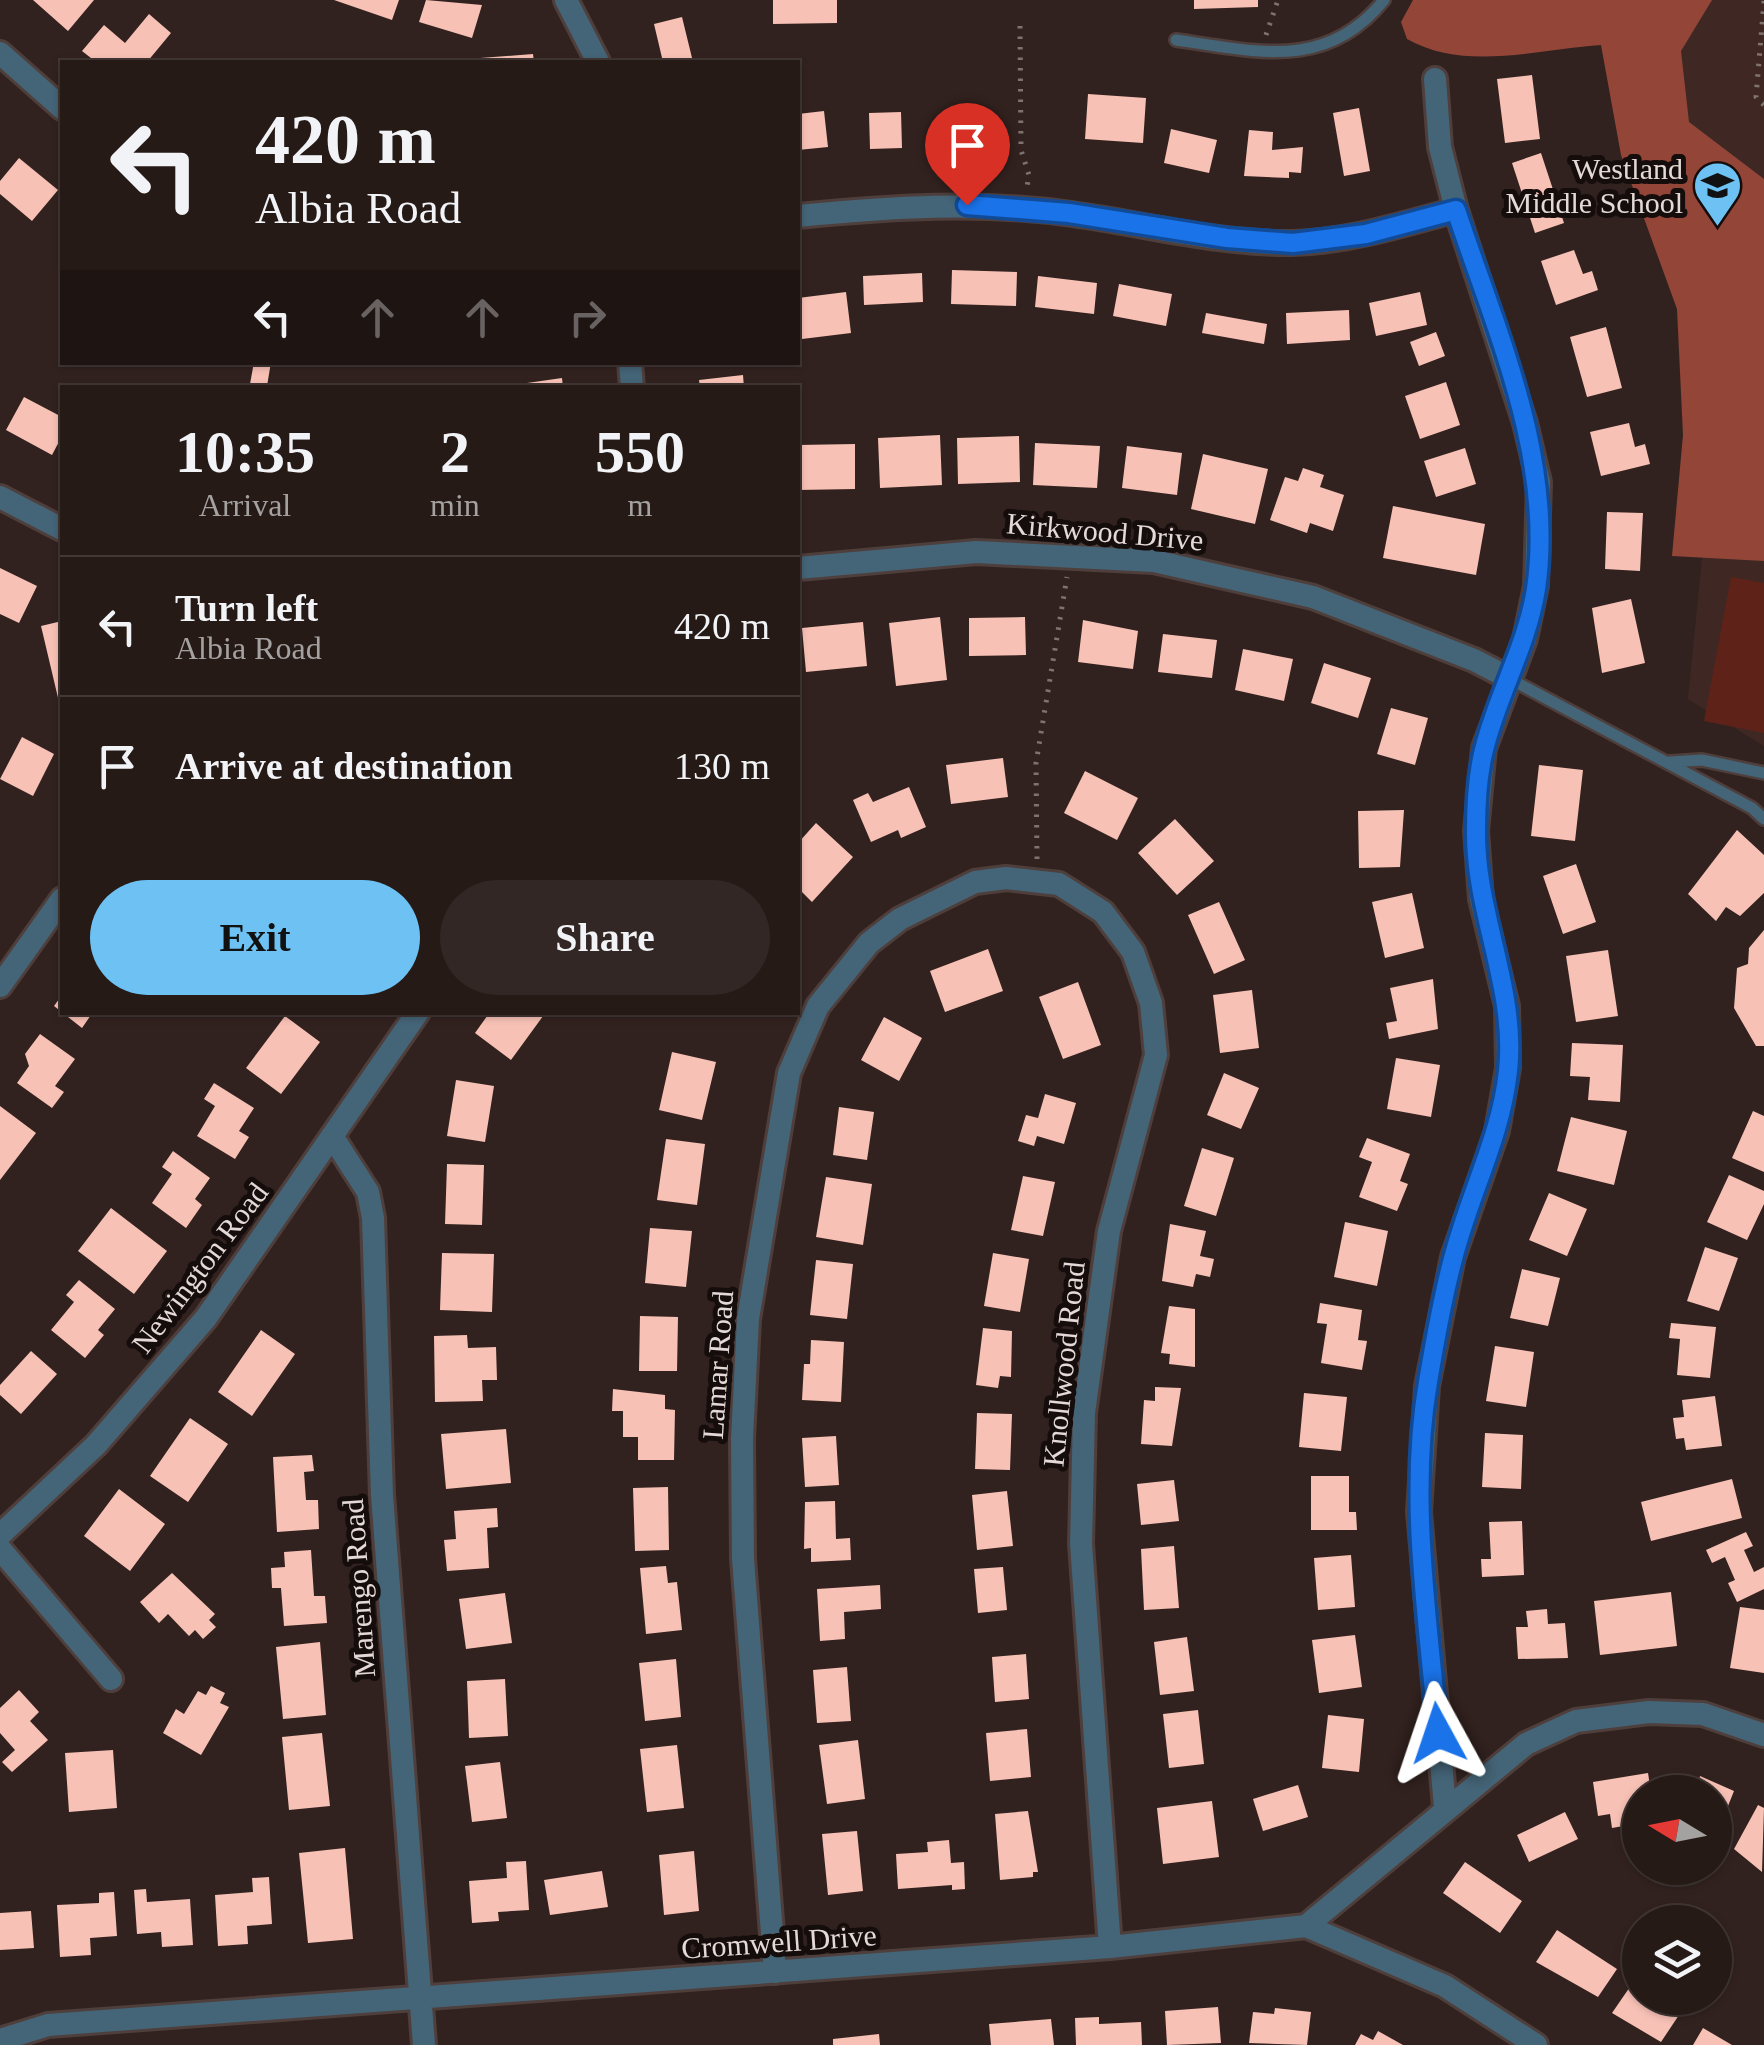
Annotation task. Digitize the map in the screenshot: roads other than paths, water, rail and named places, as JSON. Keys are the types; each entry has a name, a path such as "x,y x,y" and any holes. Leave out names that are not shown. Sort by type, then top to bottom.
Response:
{"street":[{"path":"566,0 597,60"},
{"path":"0,53 60,106"},
{"path":"1435,79 1440,147 1456,210 1525,423 1539,482 1536,586 1525,639 1484,748 1476,831 1481,899 1507,1006 1508,1068 1497,1131 1453,1257 1427,1386 1420,1494 1445,1807"},
{"path":"800,216 967,205 1293,243 1366,234 1456,210"},
{"path":"0,497 60,528"},
{"name":"Kirkwood Drive","path":"800,568 976,552 1154,561 1314,596 1474,660 1509,678"},
{"name":"Knollwood Road","path":"1006,878 1059,884 1103,912 1133,952 1151,1002 1156,1056 1109,1231 1084,1413 1081,1544 1110,1946"},
{"name":"Lamar Road","path":"775,1972 742,1559 742,1440 748,1319 789,1073 818,1006 869,943 900,918 975,882 1006,878"},
{"path":"0,986 60,902"},
{"name":"Newington Road","path":"0,1535 96,1445 194,1333 416,1015"},
{"name":"Marengo Road","path":"332,1136 368,1192 373,1218 382,1495 424,2045"},
{"path":"0,1548 111,1678"},
{"path":"1306,1926 1445,1807 1526,1744 1576,1721 1649,1712 1703,1714 1764,1735"},
{"name":"Cromwell Drive","path":"0,2040 48,2025 1110,1946 1306,1926 1446,1986 1536,2045"}],"lane":[{"path":"1176,40 1260,52 1321,48 1384,0"},
{"path":"1509,678 1764,819"},
{"path":"1666,762 1702,760 1764,773"}],"place":[{"name":"Westland Middle School","path":"1718,228"}]}
